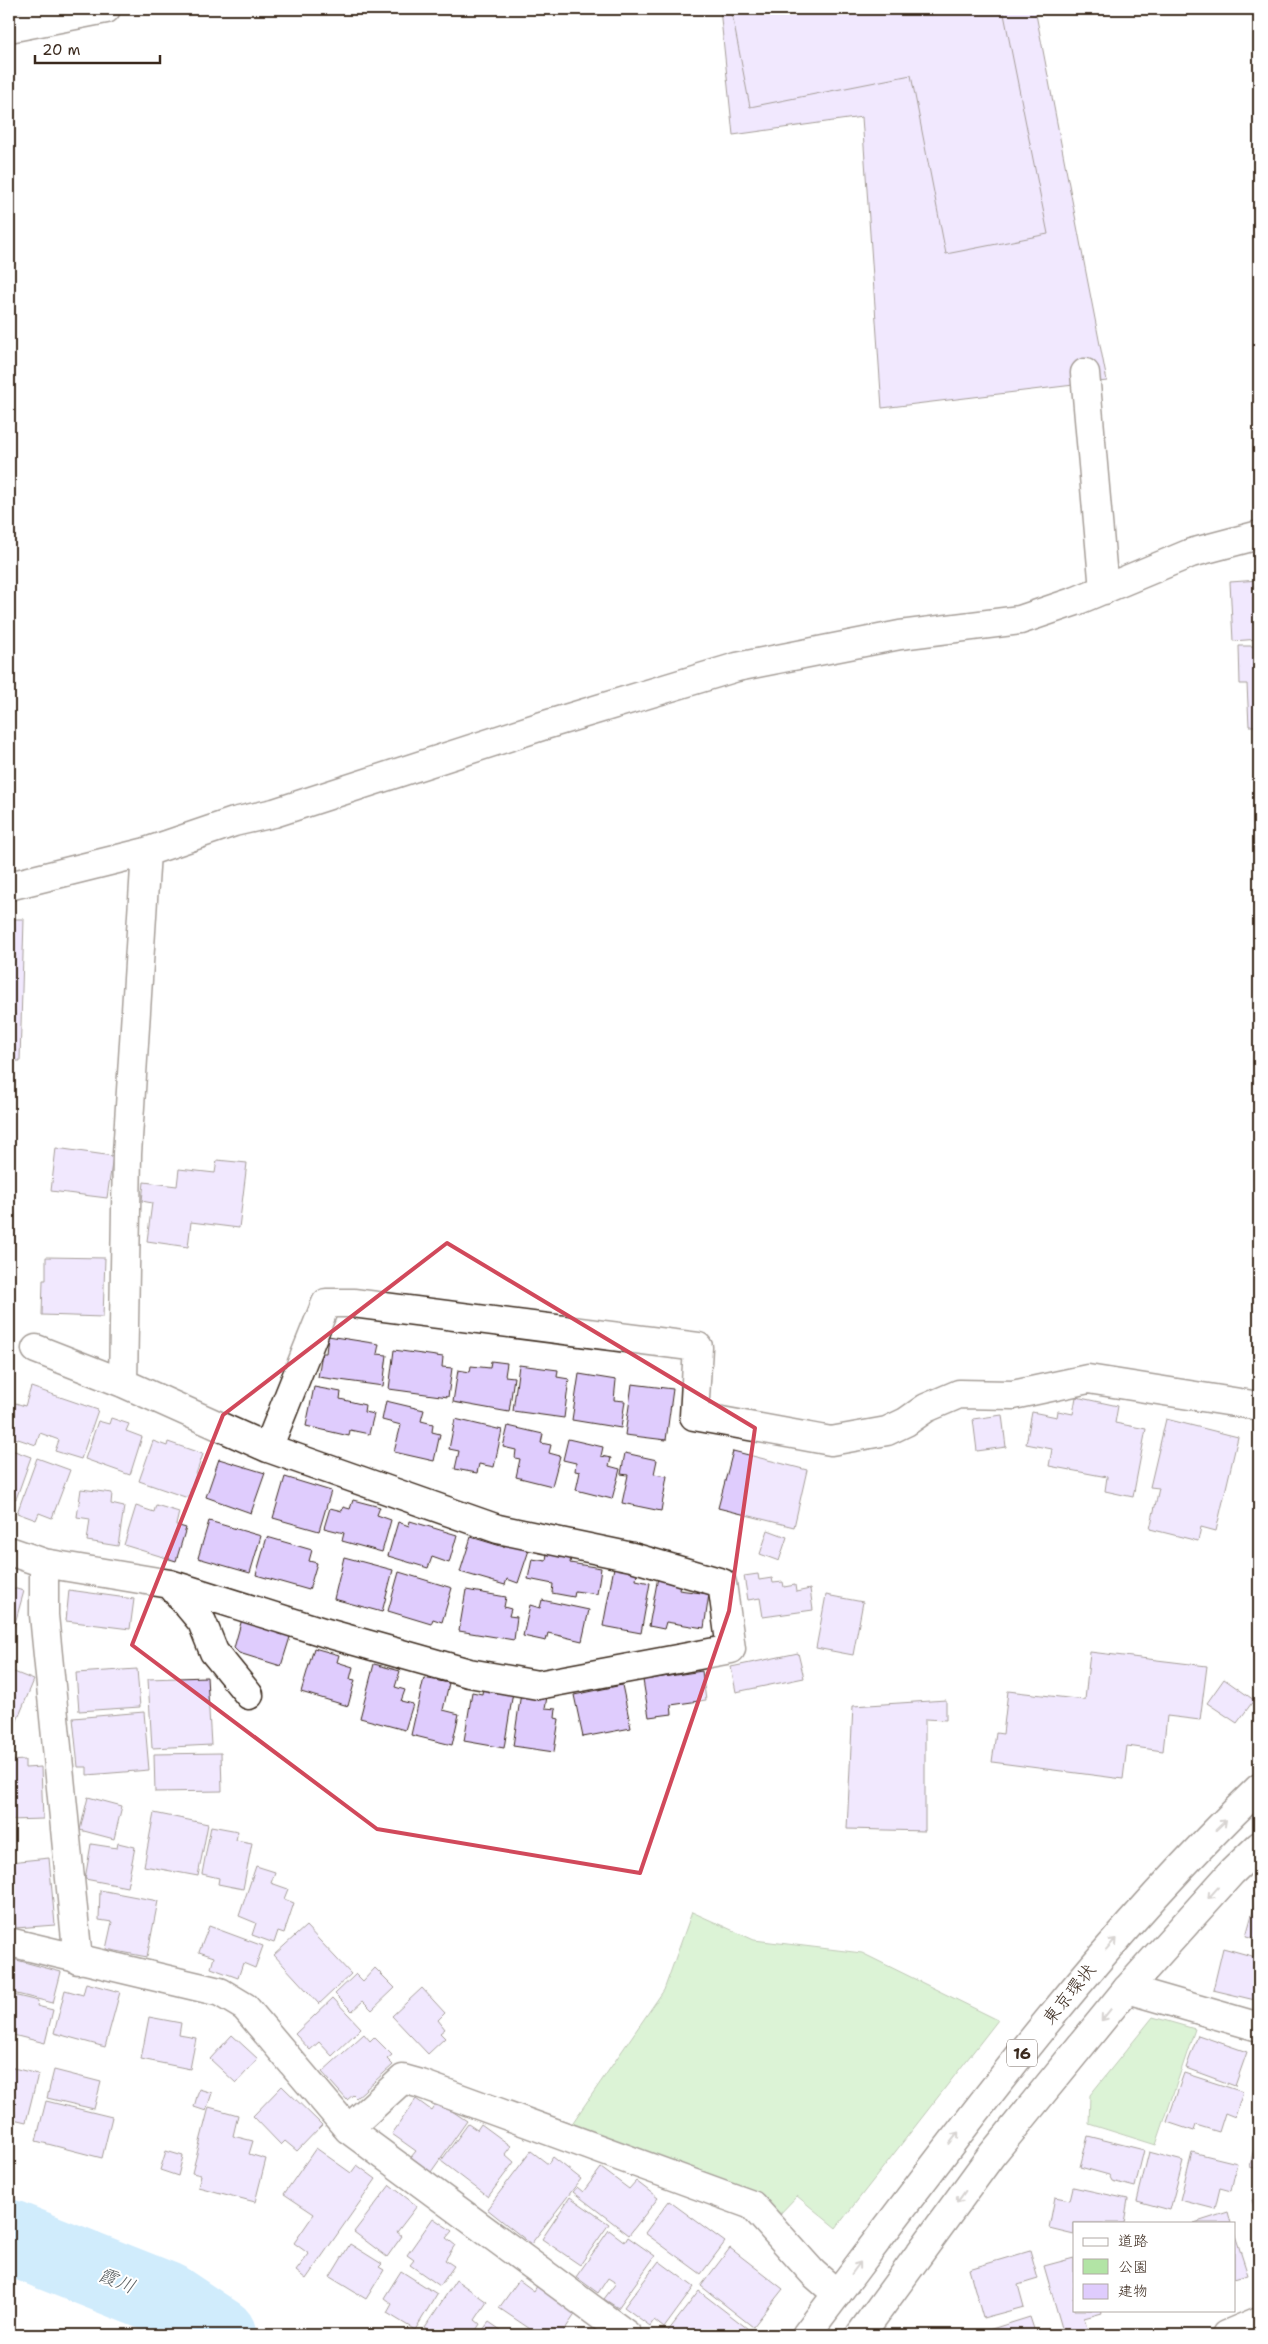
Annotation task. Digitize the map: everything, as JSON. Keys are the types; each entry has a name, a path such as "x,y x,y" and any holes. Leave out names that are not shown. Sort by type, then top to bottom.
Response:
{"main road":[{"path":"9,28 106,9"},
{"path":"1085,373 1104,590"},
{"path":"9,886 146,852 234,822 274,813 551,723 737,667 900,635 1020,620 1104,590 1191,553 1259,535"},
{"path":"123,1383 127,1154 146,852"},
{"path":"268,1448 326,1303 363,1304 698,1347 694,1416 831,1441 887,1431 906,1422 926,1408 959,1394 1013,1396 1088,1379 1259,1406"},
{"path":"9,1551 44,1563 170,1584 323,1632 469,1673 538,1685 731,1649 722,1583 632,1557 498,1529 268,1448 123,1383 36,1349"},
{"path":"44,1563 44,1615 78,1960"},
{"path":"170,1584 202,1622 214,1652 249,1695"},
{"name":"東京環状","path":"806,2335 953,2139 1093,1964 1202,1844 1259,1788"},
{"name":"16","path":"860,2335 990,2158 1126,1989 1232,1872 1259,1846"},
{"path":"9,1942 78,1960 220,1992 245,2007 348,2129 627,2335"},
{"path":"1126,1989 1259,2027"},
{"path":"348,2129 402,2079 422,2084 752,2204 813,2274 837,2294"},
{"path":"1226,2335 1259,2321"}],"highlighted area":[{"path":"447,1243 755,1428 729,1611 640,1873 377,1829 132,1645 223,1415"}],"green space":[{"path":"692,1912 754,1940 862,1953 998,2020 836,2228 797,2196 778,2216 571,2125 664,1990"},
{"path":"1153,2017 1195,2029 1156,2145 1089,2124 1090,2095"}],"building":[{"path":"720,9 1035,9 1107,381 882,408 862,117 733,135"},
{"path":"731,9 1003,9 1048,234 946,254 911,75 750,107"},
{"path":"1259,580 1259,639 1233,641 1230,582"},
{"path":"1239,646 1259,646 1259,726 1249,726 1247,684 1240,684"},
{"path":"9,919 24,919 20,1061 9,1061"},
{"path":"56,1148 113,1156 107,1198 51,1191"},
{"path":"217,1160 247,1163 239,1228 191,1222 188,1247 147,1241 152,1203 142,1201 144,1182 177,1186 179,1169 215,1173"},
{"path":"46,1257 105,1258 103,1317 42,1315 43,1280 46,1280"},
{"path":"328,1336 379,1344 377,1354 387,1355 383,1386 318,1377 322,1353 326,1353"},
{"path":"394,1350 443,1357 442,1367 452,1368 448,1397 389,1389"},
{"path":"491,1361 507,1363 505,1376 514,1377 509,1412 453,1402 458,1370 470,1372 471,1366 490,1368"},
{"path":"519,1365 558,1370 557,1377 569,1379 564,1418 513,1411"},
{"path":"579,1374 616,1380 614,1400 625,1401 621,1428 572,1420"},
{"path":"632,1384 673,1389 666,1440 625,1435"},
{"path":"31,1387 98,1410 81,1459 55,1451 59,1440 40,1433 36,1445 9,1436 9,1401 25,1406"},
{"path":"314,1387 341,1392 340,1399 365,1405 364,1412 374,1414 369,1434 350,1430 349,1436 306,1426"},
{"path":"1076,1397 1118,1406 1115,1423 1146,1429 1133,1497 1105,1491 1107,1477 1049,1466 1052,1449 1026,1444 1032,1412 1057,1417 1058,1411 1073,1414"},
{"path":"386,1401 424,1410 421,1421 433,1424 432,1432 440,1434 434,1461 394,1452 401,1425 382,1420"},
{"path":"1002,1415 1006,1447 977,1451 973,1419"},
{"path":"111,1418 129,1424 126,1431 142,1437 130,1475 85,1459 98,1421 109,1424"},
{"path":"455,1419 502,1430 494,1467 479,1464 477,1473 455,1469 459,1451 449,1449"},
{"path":"1166,1419 1238,1437 1216,1531 1201,1527 1198,1541 1150,1529 1159,1488 1150,1487"},
{"path":"508,1426 543,1434 541,1443 551,1445 549,1453 560,1456 552,1486 516,1477 520,1459 515,1458 516,1450 503,1447"},
{"path":"568,1439 603,1447 601,1456 611,1458 609,1466 620,1469 612,1499 576,1490 580,1472 575,1471 576,1463 563,1460"},
{"path":"153,1441 167,1446 168,1442 203,1454 188,1498 139,1481"},
{"path":"9,1449 31,1457 16,1499 9,1496"},
{"path":"733,1451 807,1470 794,1527 718,1508"},
{"path":"625,1453 657,1460 654,1474 667,1476 661,1511 622,1503 628,1475 621,1474"},
{"path":"37,1458 70,1470 52,1518 39,1513 36,1520 17,1513"},
{"path":"219,1459 265,1473 251,1513 206,1497"},
{"path":"285,1477 331,1491 319,1531 273,1518"},
{"path":"81,1489 112,1493 111,1504 124,1507 118,1546 87,1541 90,1519 77,1517"},
{"path":"353,1500 380,1507 377,1515 391,1520 382,1552 342,1541 344,1533 324,1528 330,1508 342,1511 343,1507 350,1509"},
{"path":"156,1505 179,1512 176,1525 186,1528 176,1561 124,1545 136,1506 154,1512"},
{"path":"209,1521 261,1536 250,1573 198,1558"},
{"path":"410,1521 457,1535 449,1563 432,1557 428,1568 388,1556 398,1522 409,1526"},
{"path":"768,1530 787,1537 779,1561 760,1554"},
{"path":"267,1537 312,1550 309,1561 317,1563 309,1590 256,1575"},
{"path":"471,1537 504,1547 507,1539 530,1547 518,1583 507,1579 505,1585 460,1572"},
{"path":"547,1553 571,1557 570,1563 601,1568 597,1594 575,1591 574,1597 552,1593 553,1584 528,1579 532,1559 546,1561"},
{"path":"344,1557 393,1570 382,1612 334,1599"},
{"path":"615,1562 638,1567 636,1580 650,1583 641,1633 603,1626"},
{"path":"399,1572 452,1588 442,1622 433,1619 431,1624 388,1611"},
{"path":"758,1574 759,1580 772,1578 773,1583 783,1582 784,1587 795,1585 796,1592 810,1589 813,1610 763,1617 760,1598 748,1600 744,1576"},
{"path":"658,1577 681,1581 679,1590 709,1594 704,1628 666,1622 664,1629 649,1626"},
{"path":"9,1587 24,1591 10,1641 9,1640"},
{"path":"69,1590 134,1599 130,1629 66,1621"},
{"path":"466,1590 506,1597 504,1607 511,1609 509,1616 517,1617 514,1640 459,1631"},
{"path":"826,1595 863,1602 853,1655 816,1648"},
{"path":"542,1600 589,1610 582,1641 548,1633 546,1641 523,1636 530,1605 540,1608"},
{"path":"242,1619 291,1634 281,1666 239,1653 234,1648"},
{"path":"314,1648 339,1655 337,1662 353,1667 350,1679 355,1680 348,1706 301,1692"},
{"path":"1090,1652 1207,1666 1200,1720 1167,1716 1163,1751 1127,1746 1123,1779 992,1762 996,1733 1003,1734 1008,1691 1085,1700"},
{"path":"798,1653 804,1678 736,1692 731,1667"},
{"path":"374,1664 400,1671 395,1687 405,1690 401,1701 413,1704 405,1730 360,1718"},
{"path":"137,1669 140,1707 79,1711 76,1673"},
{"path":"9,1670 34,1680 16,1723 9,1720"},
{"path":"702,1671 706,1700 671,1705 672,1714 649,1717 643,1680"},
{"path":"207,1677 211,1745 152,1748 148,1679"},
{"path":"424,1678 449,1683 443,1710 459,1714 452,1745 411,1735"},
{"path":"1224,1679 1254,1700 1237,1723 1207,1703"},
{"path":"622,1685 631,1728 583,1737 574,1695"},
{"path":"483,1687 513,1692 504,1748 464,1741 472,1692 482,1694"},
{"path":"521,1693 547,1697 545,1708 556,1709 555,1718 559,1719 554,1752 513,1746"},
{"path":"946,1700 946,1720 925,1719 925,1831 847,1829 853,1706"},
{"path":"144,1712 149,1770 87,1775 87,1767 78,1767 73,1718"},
{"path":"221,1753 222,1791 155,1792 154,1754"},
{"path":"25,1760 25,1768 41,1767 43,1819 9,1820 9,1761"},
{"path":"88,1797 122,1806 114,1839 80,1830"},
{"path":"154,1813 208,1824 198,1876 144,1866"},
{"path":"211,1826 238,1831 236,1840 252,1843 243,1889 218,1884 219,1878 202,1874"},
{"path":"118,1843 135,1847 127,1887 85,1879 91,1844 117,1848"},
{"path":"49,1858 55,1925 16,1928 10,1862"},
{"path":"256,1866 275,1872 271,1883 288,1889 284,1899 294,1903 284,1933 278,1931 274,1943 252,1935 256,1923 239,1916"},
{"path":"100,1890 158,1901 147,1957 106,1949 112,1922 99,1920"},
{"path":"1254,1907 1259,1908 1259,1939 1246,1936"},
{"path":"209,1926 263,1946 255,1968 243,1963 238,1978 211,1968 214,1957 199,1952"},
{"path":"306,1926 351,1974 319,2004 274,1955"},
{"path":"1223,1948 1259,1958 1259,2001 1213,1990"},
{"path":"13,1959 61,1972 53,2003 9,1992 9,1974"},
{"path":"375,1968 395,1988 372,2010 363,2001 352,2011 335,1994 356,1974 363,1981"},
{"path":"86,1983 120,1992 105,2047 54,2033 65,1990 83,1995"},
{"path":"422,1988 445,2013 438,2020 445,2029 440,2033 445,2038 428,2054 392,2016"},
{"path":"9,1994 38,2001 37,2006 53,2010 45,2043 9,2034"},
{"path":"333,1998 361,2028 332,2056 319,2042 310,2050 295,2034"},
{"path":"149,2017 181,2023 179,2035 196,2038 190,2069 141,2059"},
{"path":"364,2034 370,2041 374,2037 392,2055 387,2059 393,2065 356,2098 353,2095 347,2100 322,2072"},
{"path":"232,2035 258,2059 236,2083 210,2059"},
{"path":"1198,2035 1247,2052 1235,2086 1186,2068"},
{"path":"9,2067 38,2074 26,2122 9,2118"},
{"path":"54,2070 101,2082 94,2109 47,2098"},
{"path":"1184,2073 1243,2092 1235,2117 1225,2113 1219,2132 1196,2125 1194,2131 1167,2122"},
{"path":"282,2086 322,2125 297,2151 285,2141 281,2145 253,2116"},
{"path":"199,2089 212,2093 206,2111 194,2107"},
{"path":"416,2099 431,2110 437,2101 467,2121 431,2172 411,2157 416,2151 392,2134"},
{"path":"46,2101 112,2117 102,2158 36,2141"},
{"path":"209,2107 238,2115 233,2136 253,2141 249,2154 266,2159 255,2202 198,2187 201,2175 192,2173"},
{"path":"468,2124 477,2130 481,2124 511,2146 505,2154 514,2162 488,2197 441,2161"},
{"path":"1259,2125 1259,2169 1250,2167"},
{"path":"1088,2136 1144,2150 1135,2187 1112,2181 1109,2175 1080,2167"},
{"path":"316,2148 351,2173 357,2165 376,2179 306,2279 296,2271 309,2254 294,2243 314,2214 284,2194"},
{"path":"166,2151 183,2156 178,2176 160,2170"},
{"path":"531,2151 548,2164 553,2157 581,2179 531,2244 487,2209"},
{"path":"1149,2152 1183,2161 1170,2210 1137,2201"},
{"path":"1192,2152 1237,2163 1231,2191 1220,2188 1215,2209 1180,2200"},
{"path":"601,2168 629,2189 636,2181 658,2198 629,2235 573,2192 577,2187 583,2192"},
{"path":"390,2185 417,2206 397,2232 402,2236 387,2257 354,2232"},
{"path":"1073,2187 1128,2199 1124,2222 1073,2222 1073,2234 1049,2228 1055,2197 1070,2200"},
{"path":"570,2197 609,2224 580,2265 542,2239"},
{"path":"1259,2197 1259,2222 1252,2200"},
{"path":"669,2201 725,2242 701,2274 645,2233"},
{"path":"1228,2212 1231,2222 1197,2222"},
{"path":"433,2218 452,2231 446,2238 455,2245 445,2260 454,2266 440,2286 410,2265 414,2260 407,2255"},
{"path":"609,2230 625,2242 628,2237 655,2256 618,2308 604,2299 616,2283 608,2278 598,2293 576,2277"},
{"path":"1236,2238 1248,2275 1236,2278"},
{"path":"350,2244 382,2264 379,2267 384,2270 366,2299 330,2277"},
{"path":"730,2248 783,2289 753,2327 701,2286"},
{"path":"1030,2251 1038,2279 1018,2285 1024,2307 983,2318 969,2269"},
{"path":"1073,2258 1073,2312 1102,2313 1084,2318 1089,2335 1064,2335 1044,2266"},
{"path":"659,2261 694,2287 664,2328 654,2320 650,2326 624,2307"},
{"path":"401,2271 437,2294 415,2330 387,2313 392,2304 384,2298"},
{"path":"456,2280 487,2302 475,2320 480,2324 473,2335 436,2335 425,2327"},
{"path":"519,2280 534,2291 537,2286 576,2313 561,2335 539,2335 499,2308"},
{"path":"699,2291 752,2332 749,2335 665,2335"},
{"path":"1030,2317 1036,2335 983,2335 982,2332"},
{"path":"489,2322 508,2335 479,2335"}],"waterway":[{"name":"霞川","path":"9,2237 165,2299 219,2335"}]}
